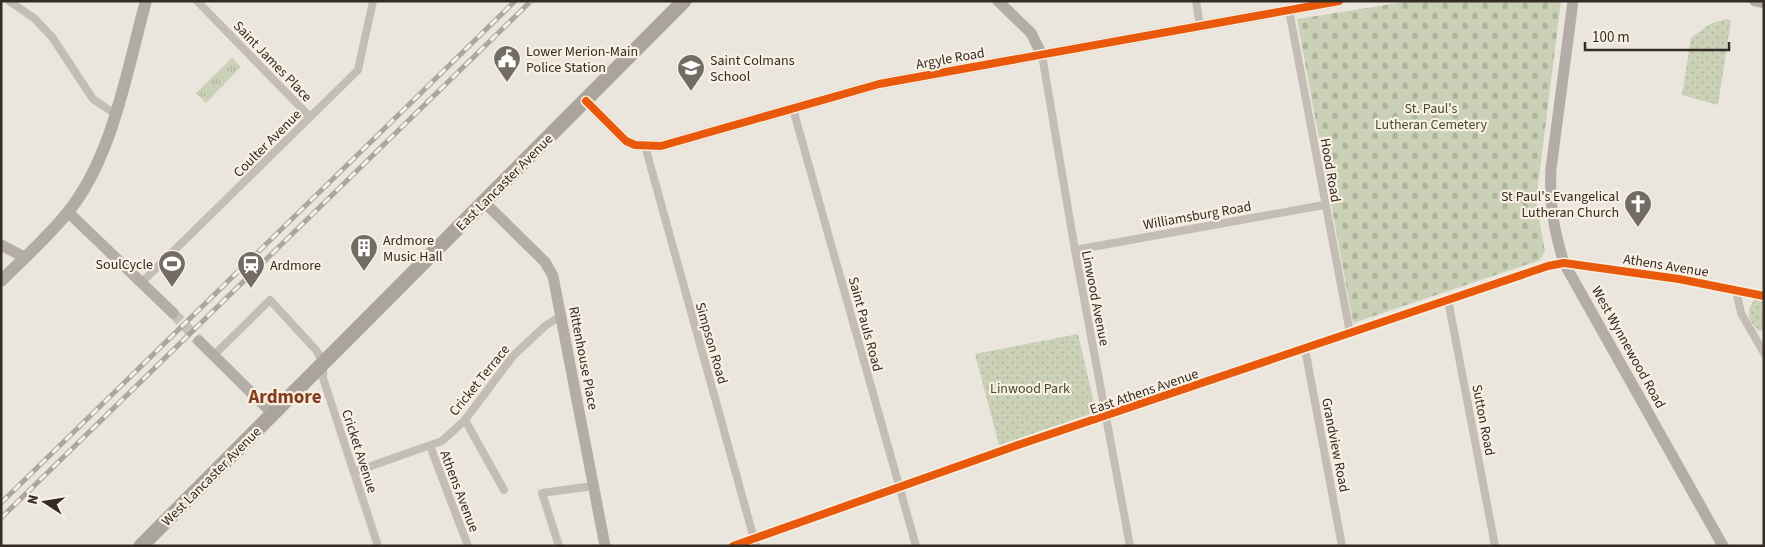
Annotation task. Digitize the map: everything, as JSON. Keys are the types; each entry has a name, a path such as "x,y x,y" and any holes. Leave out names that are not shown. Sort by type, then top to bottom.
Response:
{"highway":[{"name":"East Lancaster Avenue","path":"323,363 684,1"},
{"name":"West Lancaster Avenue","path":"141,546 323,363"}],"main road":[{"path":"1,281 68,212 94,169 115,114 146,1"}],"street":[{"path":"9,1 34,18 52,37 93,99 115,114"},
{"name":"Saint James Place","path":"197,1 310,117"},
{"name":"Coulter Avenue","path":"142,282 358,70 374,1"},
{"path":"998,1 1031,33 1042,55"},
{"path":"1196,1 1200,26"},
{"name":"West Wynnewood Road","path":"1573,1 1551,169 1550,196 1554,233 1564,263 1723,546"},
{"path":"1755,1 1764,3"},
{"name":"Argyle Road","path":"586,101 626,141 645,146 661,146 879,84 1334,2"},
{"name":"Hood Road","path":"1289,10 1324,205 1350,333"},
{"name":"Linwood Avenue","path":"1042,55 1075,250 1130,546"},
{"name":"Saint Pauls Road","path":"794,109 916,546"},
{"name":"Simpson Road","path":"645,146 755,542"},
{"name":"Rittenhouse Place","path":"484,202 550,268 562,315 605,546"},
{"name":"Williamsburg Road","path":"1075,250 1324,205"},
{"path":"68,212 173,312"},
{"path":"1,245 24,257"},
{"name":"Athens Avenue","path":"1564,263 1764,296"},
{"name":"East Athens Avenue","path":"733,546 755,542 1021,444 1106,417 1548,266 1564,263"},
{"path":"1736,290 1741,313 1764,352"},
{"path":"214,355 270,300 316,350 323,363"},
{"name":"Sutton Road","path":"1448,300 1495,546"},
{"name":"Cricket Terrace","path":"354,472 442,441 465,420 518,351 545,326 562,315"},
{"path":"199,341 273,414"},
{"name":"Grandview Road","path":"1305,348 1342,546"},
{"name":"Cricket Avenue","path":"323,363 323,378 378,546"},
{"path":"465,420 504,490"},
{"name":"Athens Avenue","path":"430,446 468,546"},
{"path":"559,546 542,493 593,486"}],"green space":[{"name":"St. Paul's Lutheran Cemetery","path":"1411,1 1561,1 1536,201 1545,251 1540,260 1353,323 1297,19"},
{"path":"1726,19 1731,20 1718,105 1682,95 1691,38 1710,24"},
{"path":"232,58 241,67 206,103 196,93"},
{"path":"1755,299 1764,302 1764,330 1759,331 1749,316 1750,308"},
{"name":"Linwood Park","path":"1078,334 1096,412 999,445 975,354"}],"tunnel":[{"path":"173,313 199,341"}],"railway":[{"path":"1,503 515,1"},
{"path":"1,518 531,1"}],"cycle path":[{"path":"586,101 626,141 635,145 661,146 879,84 1339,1"},
{"path":"733,546 1021,444 1548,266 1564,263 1679,279 1764,296"}],"place":[{"name":"Lower Merion-Main Police Station","path":"507,83"},
{"name":"Saint Colmans School","path":"691,92"},
{"name":"St Paul's Evangelical Lutheran Church","path":"1638,228"},
{"name":"Ardmore Music Hall","path":"364,272"},
{"name":"SoulCycle","path":"172,288"},
{"name":"Ardmore","path":"251,289"}],"district":[{"name":"Ardmore","path":"285,396"}]}
